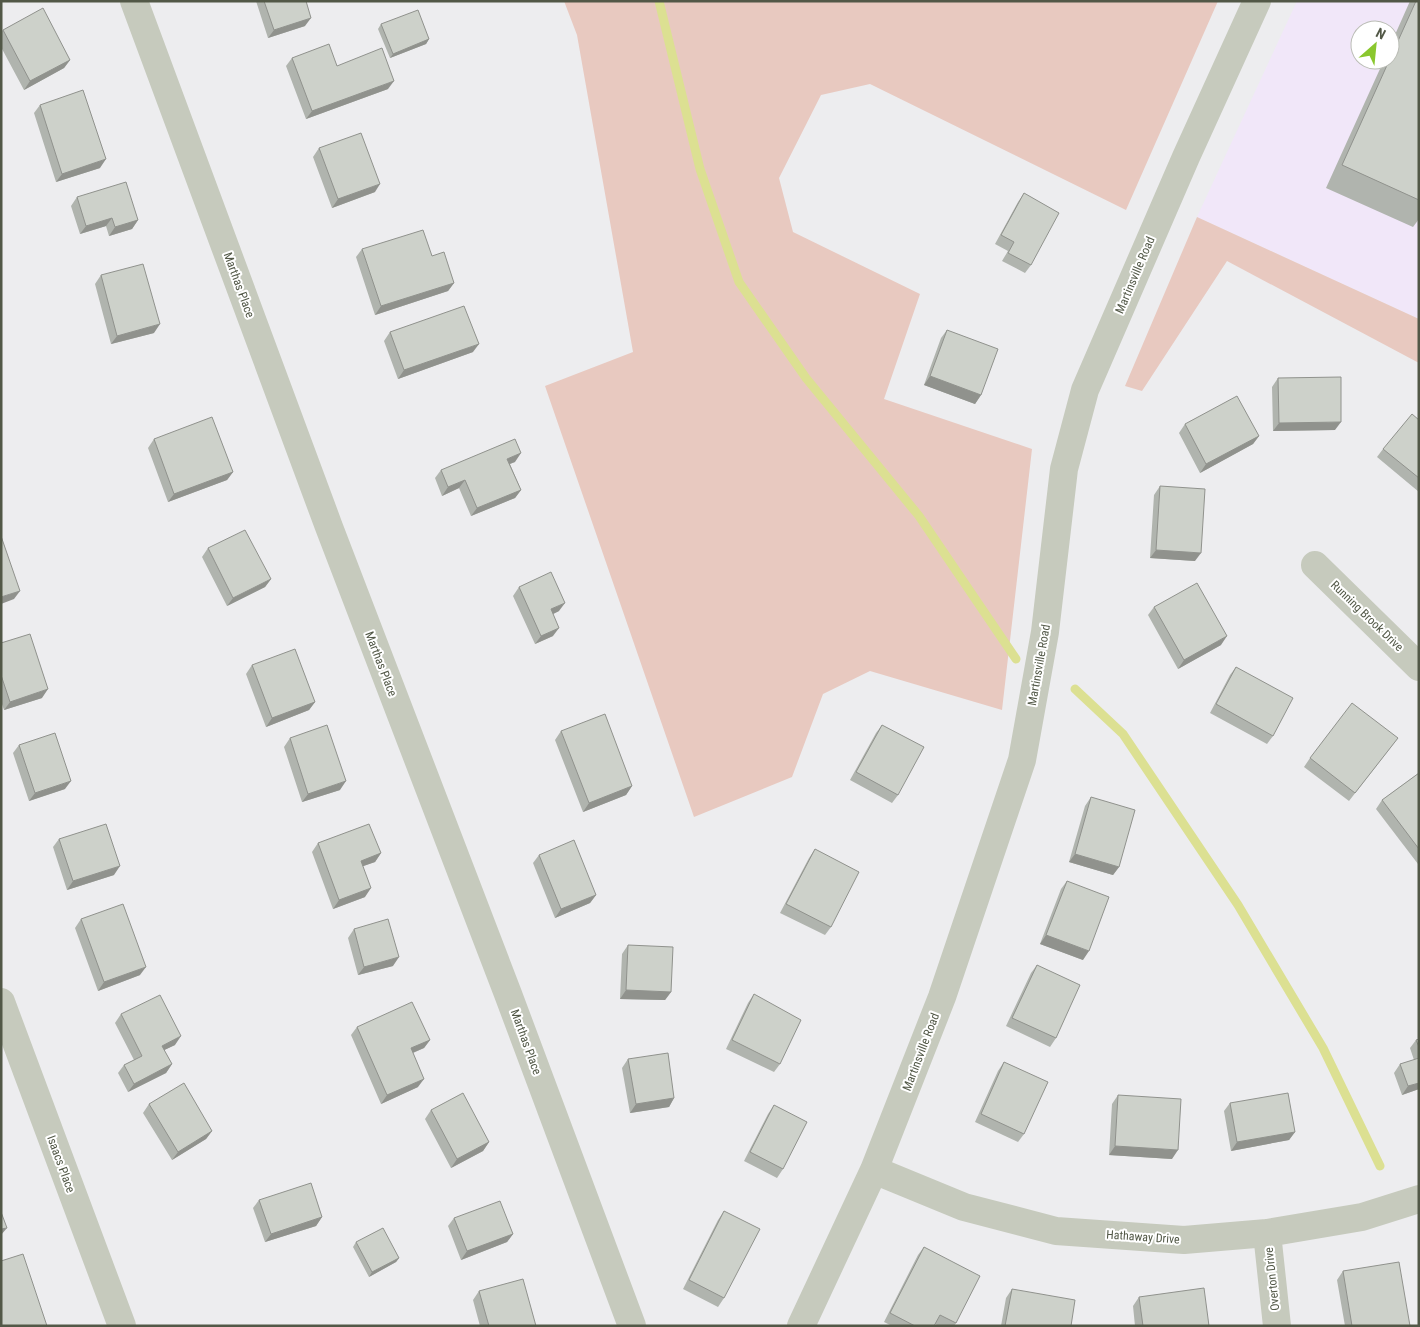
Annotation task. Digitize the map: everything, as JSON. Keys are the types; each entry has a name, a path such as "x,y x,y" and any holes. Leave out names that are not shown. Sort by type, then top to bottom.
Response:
{"street":[{"name":"Marthas Place","path":"134,1 329,527 508,994 632,1326"},
{"name":"Martinsville Road","path":"801,1326 874,1170 942,996 1022,760 1045,632 1064,469 1085,390 1186,157 1257,1"},
{"name":"Running Brook Drive","path":"1315,565 1419,667"},
{"name":"Isaacs Place","path":"1,1002 122,1326"},
{"name":"Hathaway Drive","path":"874,1170 964,1207 1056,1231 1184,1240 1267,1233 1362,1217 1419,1199"},
{"name":"Overton Drive","path":"1267,1233 1277,1326"}],"shaded area":[{"path":"564,1 1218,1 1126,210 870,84 821,95 779,178 793,232 920,294 884,399 1032,449 1002,710 870,671 823,694 792,777 694,817 545,386 633,352 577,35"},
{"path":"1297,1 1419,1 1419,319 1197,217"},
{"path":"1197,217 1419,319 1419,363 1227,261 1142,391 1125,386"}],"building":[{"path":"264,1 306,1 311,18 274,30"},
{"path":"1416,1 1419,1 1419,200 1342,165 1385,70 1400,70 1400,36"},
{"path":"43,8 70,60 30,81 3,30"},
{"path":"418,10 429,39 393,54 381,24"},
{"path":"329,44 337,66 382,48 394,81 312,111 292,58"},
{"path":"83,90 106,159 62,174 40,105"},
{"path":"361,133 380,184 338,199 319,148"},
{"path":"126,182 138,220 115,227 112,218 86,226 77,197"},
{"path":"1024,193 1059,213 1031,265 1008,253 1014,242 1001,235"},
{"path":"423,230 432,256 444,252 454,283 381,306 362,249"},
{"path":"143,264 160,324 117,336 101,275"},
{"path":"464,306 479,344 404,370 390,332"},
{"path":"947,330 998,349 981,395 930,376"},
{"path":"1341,377 1341,422 1279,423 1278,378"},
{"path":"1237,396 1259,436 1206,464 1185,424"},
{"path":"1412,414 1419,420 1419,478 1383,449"},
{"path":"212,417 233,472 174,494 154,439"},
{"path":"515,439 521,453 507,459 521,490 477,508 465,480 448,487 441,470"},
{"path":"1160,486 1205,489 1201,553 1156,550"},
{"path":"245,530 271,579 233,598 208,548"},
{"path":"1,536 20,591 1,597"},
{"path":"551,572 565,603 551,609 559,628 541,636 519,587"},
{"path":"1197,583 1227,636 1184,660 1154,607"},
{"path":"30,634 48,689 10,702 1,675 1,643"},
{"path":"295,649 315,702 272,718 252,665"},
{"path":"1236,667 1293,698 1273,736 1216,704"},
{"path":"1352,703 1398,738 1355,793 1310,758"},
{"path":"605,714 632,786 589,803 561,731"},
{"path":"327,725 346,781 308,794 290,738"},
{"path":"882,725 924,747 898,795 856,772"},
{"path":"55,733 71,781 35,793 19,745"},
{"path":"1419,773 1419,849 1382,800"},
{"path":"1091,797 1135,810 1119,867 1075,854"},
{"path":"106,824 120,866 73,881 59,839"},
{"path":"369,824 381,853 361,861 371,888 339,900 318,843"},
{"path":"574,840 596,895 561,909 539,855"},
{"path":"815,849 859,872 831,927 786,904"},
{"path":"1067,881 1109,897 1089,951 1046,935"},
{"path":"123,904 146,967 104,982 81,919"},
{"path":"388,919 399,957 364,967 354,929"},
{"path":"628,945 673,947 671,992 626,990"},
{"path":"1037,965 1080,985 1056,1038 1012,1018"},
{"path":"754,994 801,1020 780,1064 732,1040"},
{"path":"160,995 181,1036 162,1046 172,1064 134,1084 124,1065 142,1056 121,1014"},
{"path":"412,1002 430,1040 411,1048 424,1079 387,1095 357,1027"},
{"path":"668,1053 674,1098 636,1104 628,1059"},
{"path":"1419,1058 1419,1083 1408,1086 1400,1064"},
{"path":"1004,1062 1048,1082 1024,1134 981,1114"},
{"path":"184,1083 212,1131 178,1152 149,1104"},
{"path":"463,1093 489,1142 457,1159 431,1110"},
{"path":"1288,1093 1295,1132 1237,1142 1230,1103"},
{"path":"1118,1095 1181,1099 1178,1150 1115,1146"},
{"path":"774,1105 807,1122 783,1169 750,1152"},
{"path":"311,1183 322,1217 271,1234 259,1200"},
{"path":"500,1201 513,1234 467,1251 454,1218"},
{"path":"724,1211 760,1229 724,1298 689,1280"},
{"path":"1,1212 7,1228 1,1229"},
{"path":"383,1228 399,1258 372,1272 356,1242"},
{"path":"924,1247 980,1276 956,1323 940,1315 934,1326 915,1326 890,1313"},
{"path":"23,1254 47,1326 1,1326 1,1261"},
{"path":"1399,1262 1410,1326 1352,1326 1343,1271"},
{"path":"523,1279 536,1326 489,1326 479,1291"},
{"path":"1204,1288 1209,1326 1143,1326 1139,1297"},
{"path":"1012,1289 1075,1300 1071,1326 1005,1326"}],"waterway":[{"path":"659,1 700,169 739,282 806,378 919,516 1016,659"},
{"path":"1075,689 1123,734 1238,905 1323,1048 1380,1166"}]}
